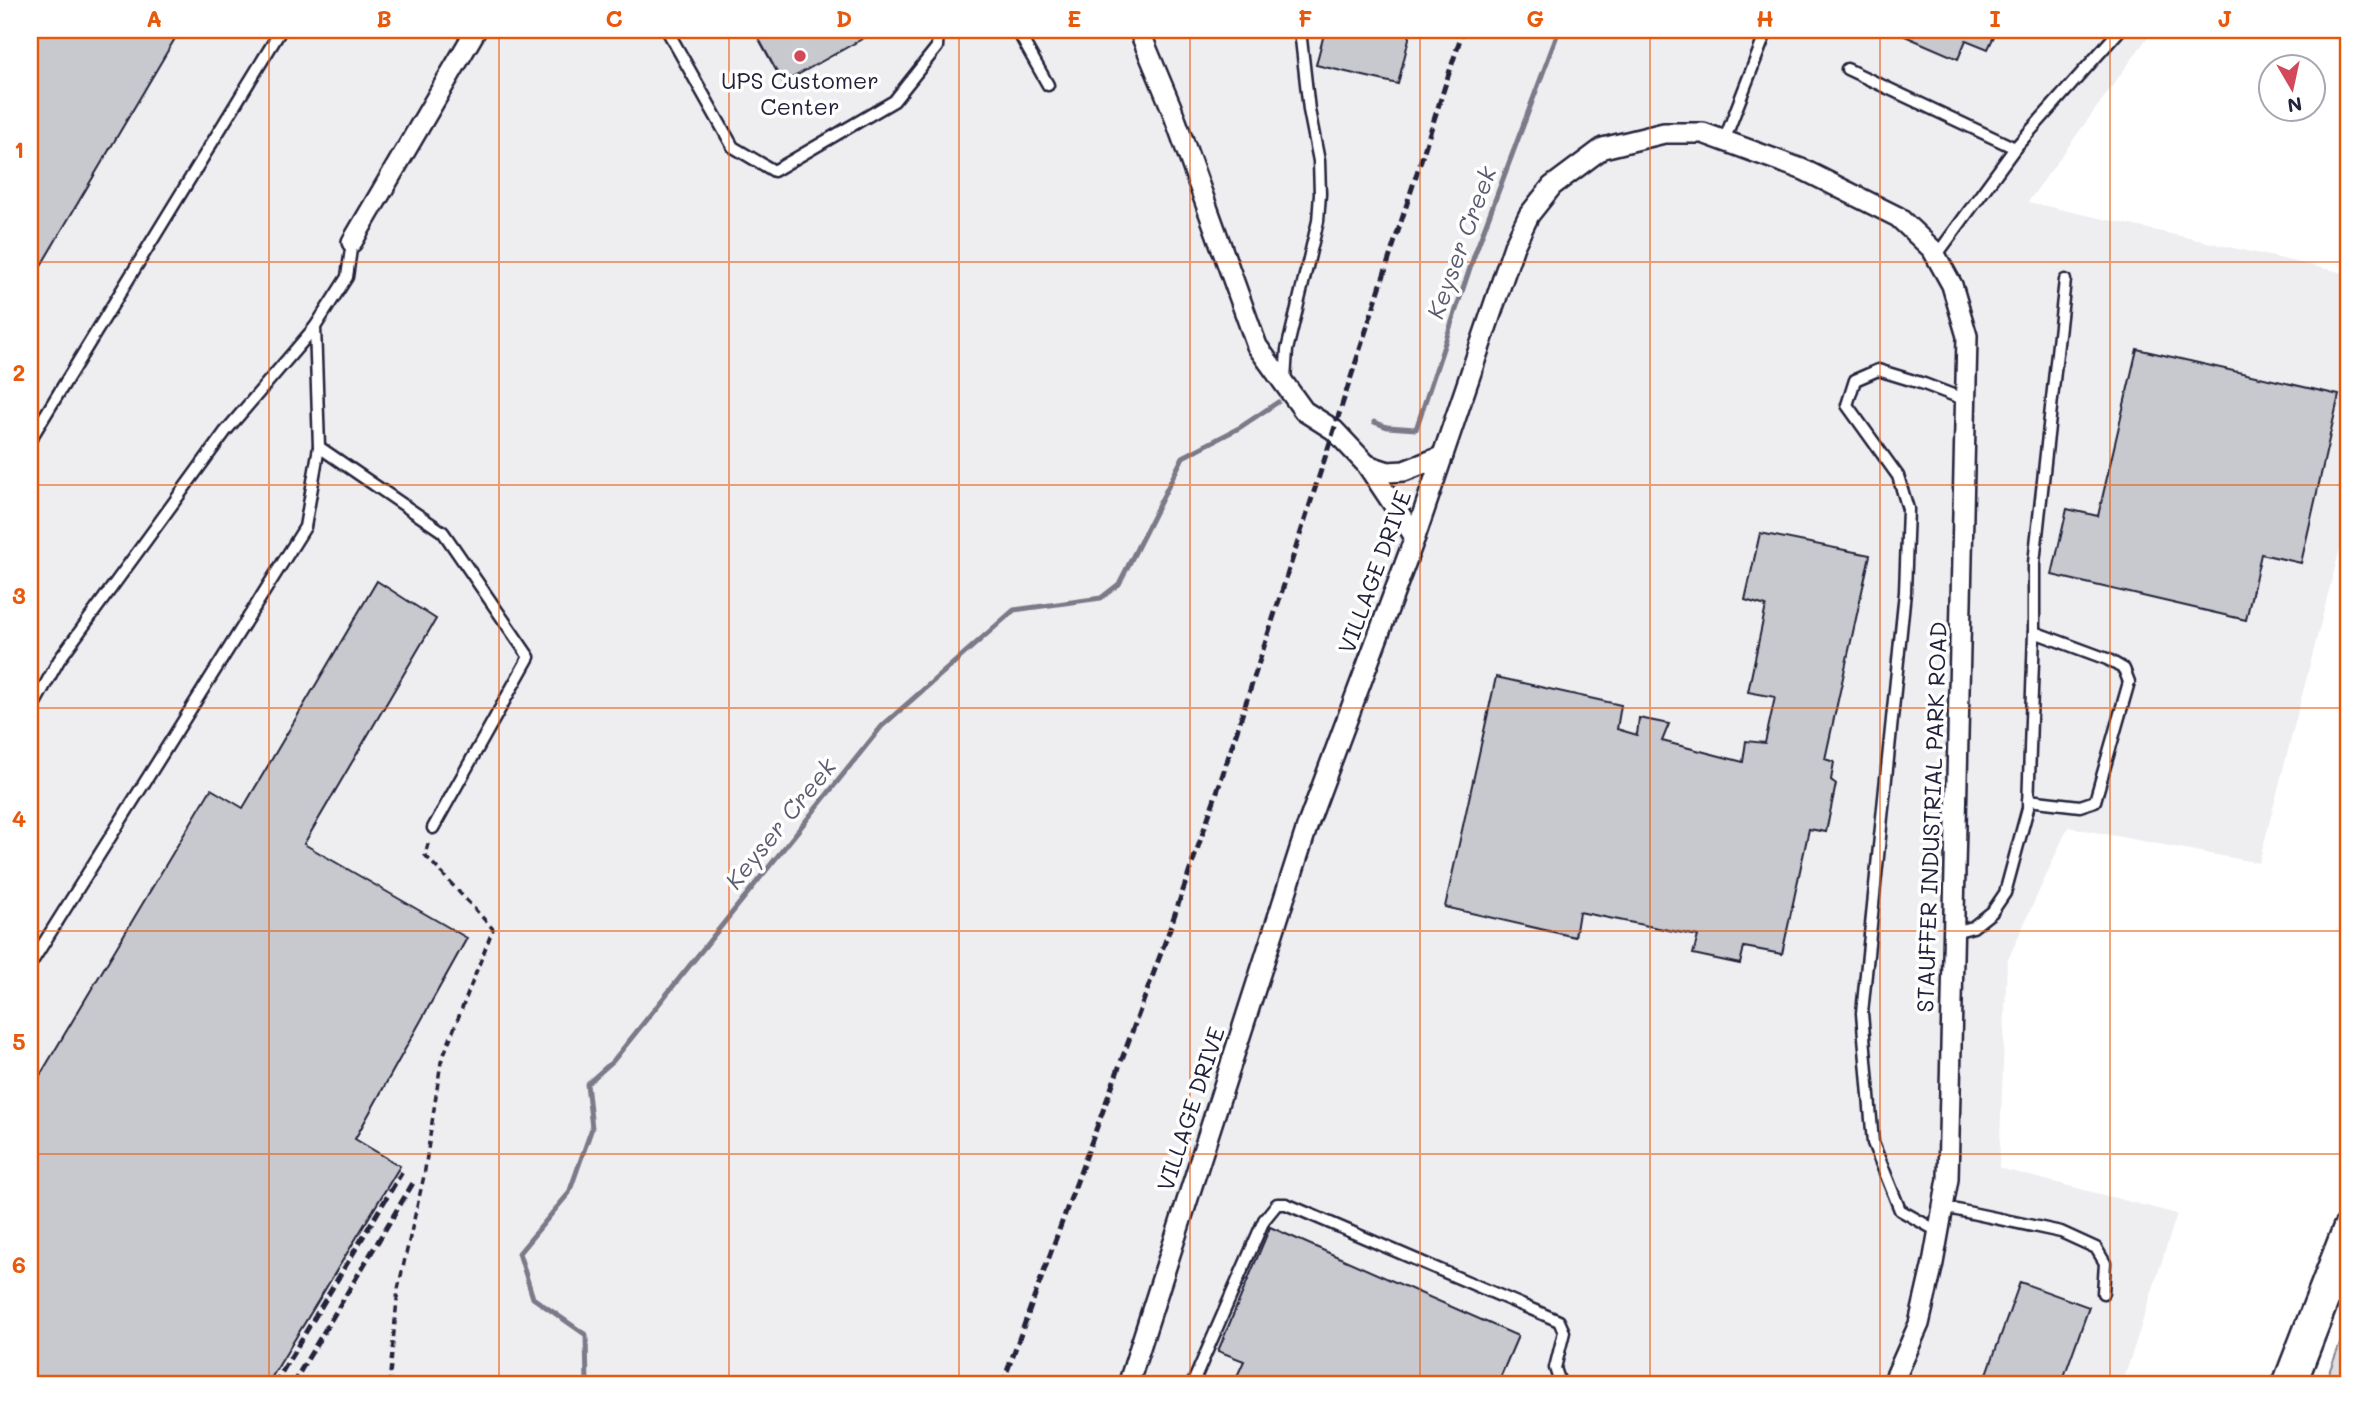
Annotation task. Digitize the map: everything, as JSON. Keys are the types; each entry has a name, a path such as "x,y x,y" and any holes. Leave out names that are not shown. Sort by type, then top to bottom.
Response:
{"main road":[{"path":"2289,1385 2349,1230"}],"street":[{"path":"352,242 476,30"},
{"path":"1139,30 1171,107 1257,346 1304,411 1334,430 1367,465 1416,537"},
{"name":"VILLAGE DRIVE","path":"1128,1385 1308,824 1416,537 1514,246 1530,215 1552,186 1603,148 1664,133 1703,133 1804,170 1898,217 1934,253"},
{"name":"STAUFFER INDUSTRIAL PARK ROAD","path":"1892,1385 1919,1324 1948,1179 1967,335 1952,285 1934,253"},
{"path":"1367,465 1388,472 1404,471 1443,456"}],"lane":[{"path":"30,440 281,30"},
{"path":"667,30 733,147 774,171 894,101 937,47 939,30"},
{"path":"1017,30 1048,85"},
{"path":"1285,384 1287,350 1318,221 1320,194 1319,161 1309,110 1300,30"},
{"path":"1724,141 1767,30"},
{"path":"1934,253 2015,148 2120,30"},
{"path":"1847,69 2015,148"},
{"path":"30,712 60,660 225,432 314,327 347,277 352,242"},
{"path":"1954,932 1973,927 1992,912 2006,893 2028,800 2034,563 2065,280"},
{"path":"30,965 305,527 319,447 314,327"},
{"path":"1939,1232 1900,1210 1873,1143 1862,1013 1905,592 1908,509 1898,476 1847,405 1855,380 1878,370 1967,401"},
{"path":"319,447 443,531 529,657 433,828"},
{"path":"2028,800 2080,806 2095,800 2129,682 2124,668 2107,659 2034,632"},
{"path":"1192,1385 1264,1220 1277,1204 1286,1204 1559,1321 1564,1332 1555,1368 1560,1383 1566,1385"},
{"path":"1943,1207 2061,1232 2096,1248 2105,1263 2103,1293"}],"path":[{"path":"389,1385 398,1289 424,1176 441,1062 493,929 425,855 433,828"}],"shaded area":[{"path":"30,30 2153,30 2028,202 2349,274 2349,513 2259,863 2068,827 2007,962 1999,1168 2177,1214 2122,1385 30,1385"},
{"path":"2349,1321 2349,1385 2324,1385"}],"building":[{"path":"30,30 180,30 30,284"},
{"name":"UPS Customer Center","path":"754,30 878,30 783,83"},
{"path":"1325,30 1411,30 1398,84 1316,65"},
{"path":"1891,30 1997,30 1988,49 1966,40 1958,59"},
{"path":"2137,349 2339,395 2301,563 2261,554 2246,620 2052,575 2067,509 2098,516"},
{"path":"1760,533 1870,555 1825,759 1834,762 1831,780 1836,784 1826,832 1809,829 1782,954 1744,947 1740,964 1693,954 1698,936 1579,912 1575,937 1445,907 1496,677 1621,705 1617,729 1637,735 1639,718 1669,724 1662,741 1743,762 1746,741 1765,743 1775,697 1748,692 1766,606 1745,600"},
{"path":"377,581 436,619 304,844 467,938 355,1139 400,1166 267,1385 30,1385 30,1092 211,789 243,808"},
{"path":"1270,1227 1518,1336 1497,1385 1233,1385 1244,1361 1218,1351"},
{"path":"2020,1282 2089,1307 2061,1385 1983,1385"}],"waterway":[{"name":"Keyser Creek","path":"1374,422 1387,427 1416,429 1474,256 1559,30"},
{"name":"Keyser Creek","path":"587,1385 586,1335 533,1298 519,1253 569,1193 592,1128 587,1084 613,1061 882,726 1014,610 1101,598 1119,584 1183,457 1239,428 1278,402"}],"railway":[{"path":"1002,1385 1168,934 1220,783 1463,30"},
{"path":"274,1385 402,1172"},
{"path":"292,1385 413,1183"}],"place":[{"name":"UPS Customer Center","path":"800,56"}]}
